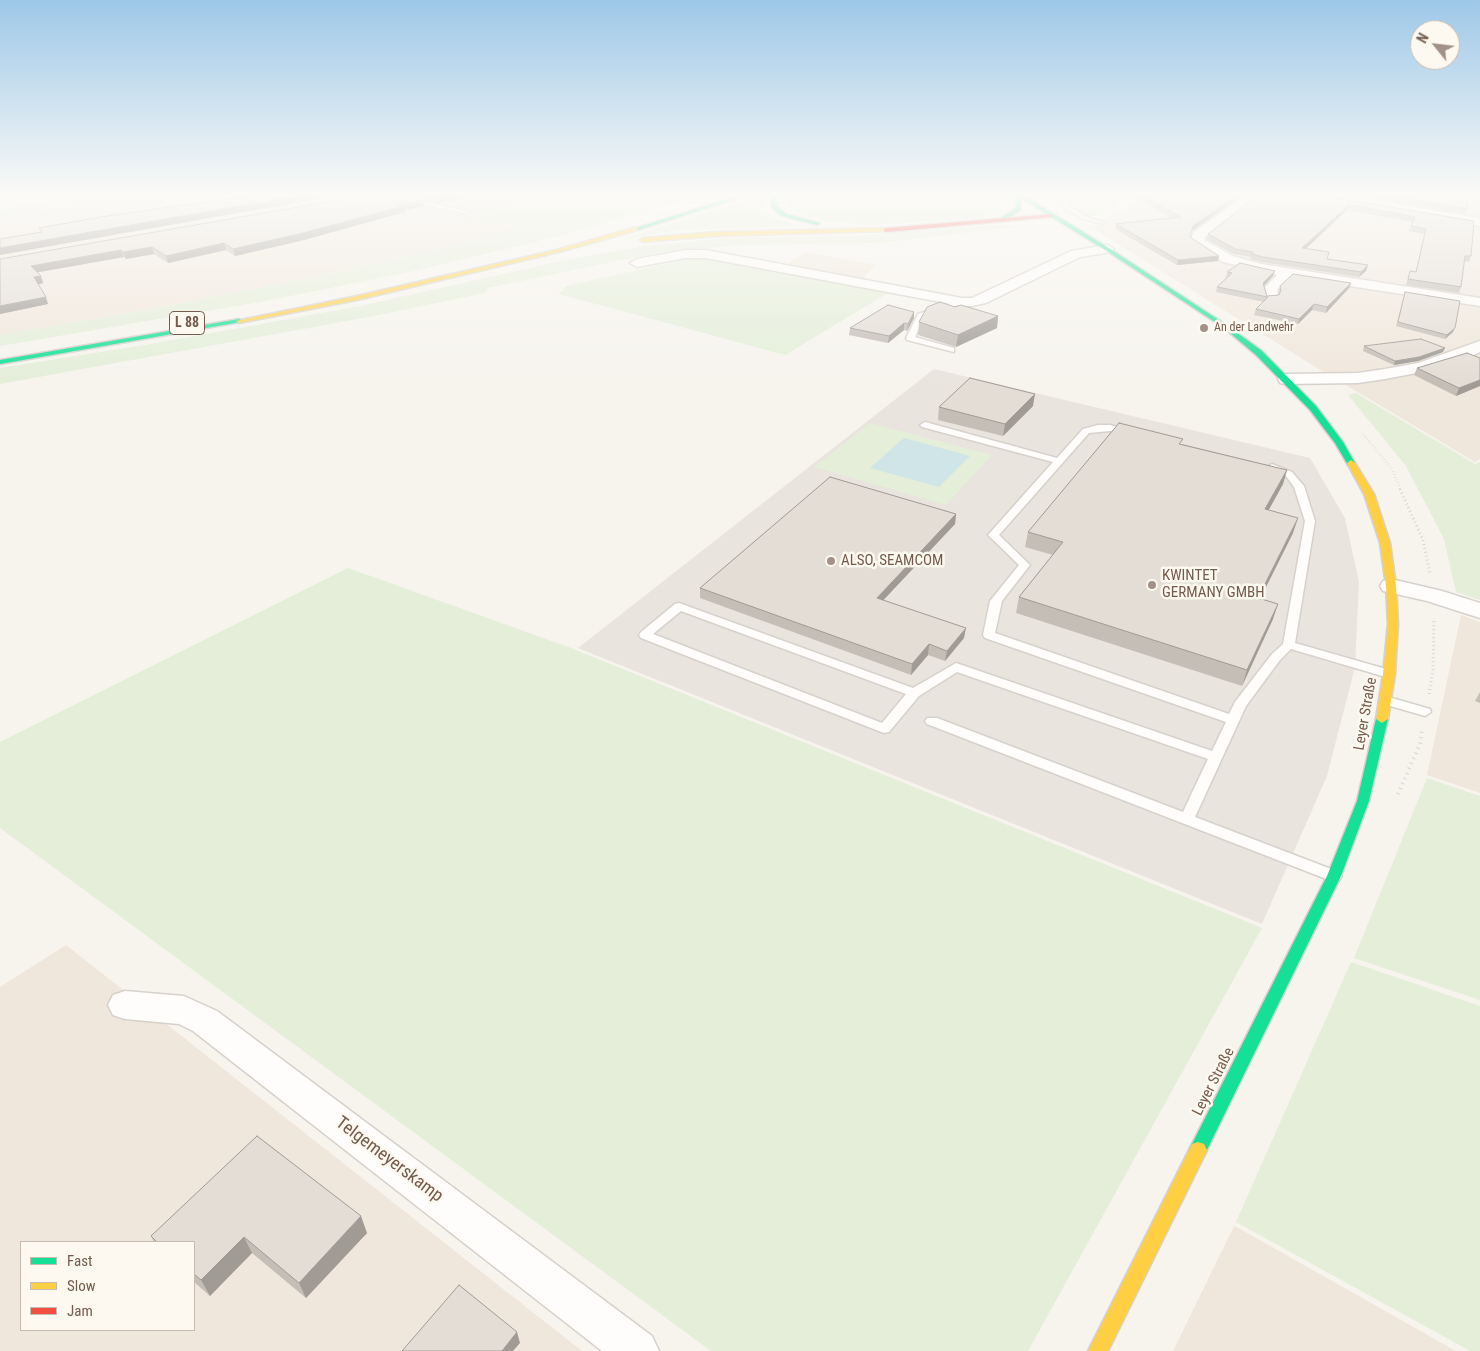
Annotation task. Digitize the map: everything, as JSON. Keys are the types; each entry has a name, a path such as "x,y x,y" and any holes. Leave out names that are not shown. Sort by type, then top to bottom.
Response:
{"main road":[{"name":"L 88","path":"0,353 170,326 408,279 506,256"},
{"name":"L 88","path":"0,362 260,317 357,298 537,256"},
{"path":"514,262 547,256"},
{"name":"Leyer Straße","path":"1098,1351 1334,876 1363,801 1378,742 1389,674 1393,624 1391,586 1384,543 1369,494 1339,442 1313,408 1259,353 1226,327 1118,256"}],"street":[{"path":"636,263 674,256"},
{"path":"717,256 962,302 981,300 1072,256"},
{"path":"1223,256 1260,268 1287,273 1480,302"},
{"path":"1271,296 1270,289 1287,273"},
{"path":"1286,379 1358,378 1386,374 1468,352 1480,346"},
{"path":"1391,586 1434,596 1480,611"},
{"name":"Telgemeyerskamp","path":"125,1005 184,1010 205,1021 637,1351"}],"lane":[{"path":"950,350 910,338 921,316 962,302"},
{"path":"925,425 1059,461"},
{"path":"1145,436 1110,428 1086,431 993,535 1025,565 996,601 989,634 1233,720"},
{"path":"1187,819 1240,705 1276,657 1289,645 1310,521 1299,486 1288,474 1261,464"},
{"path":"914,693 679,606 645,635 884,729 914,693 956,667 1216,757"},
{"path":"1289,645 1389,674"},
{"path":"1385,700 1425,712"},
{"path":"932,721 1334,876"}],"shaded area":[{"path":"0,256 409,256 145,310 0,335"},
{"path":"800,256 828,256 876,265 861,280 785,265"},
{"path":"1137,256 1480,256 1480,459 1475,462 1317,368"},
{"path":"934,369 1310,458 1345,518 1359,582 1355,667 1327,776 1262,924 578,648"},
{"path":"904,438 970,456 939,487 870,468"},
{"path":"1461,615 1480,622 1480,793 1427,775"},
{"path":"66,945 582,1351 0,1351 0,987"},
{"path":"1235,1226 1456,1351 1173,1351"}],"green space":[{"path":"409,256 477,256 419,270 266,301 0,346 0,335 145,310 353,269"},
{"path":"587,256 640,256 488,288 485,293 369,317 0,384 0,368 145,345 360,306"},
{"path":"696,257 888,293 785,355 559,294 566,286"},
{"path":"1356,393 1475,464 1480,462 1480,600 1456,592 1444,539 1406,466 1348,395"},
{"path":"870,423 992,455 946,505 814,467"},
{"path":"348,568 571,648 1262,928 1028,1351 711,1351 0,828 0,742"},
{"path":"1427,778 1480,796 1480,1000 1354,958"},
{"path":"1351,962 1480,1006 1480,1351 1470,1351 1236,1222"}],"building":[{"path":"17,256 87,256 31,266 41,276 34,277 46,297 0,306 0,259"},
{"path":"1171,256 1219,256 1178,260"},
{"path":"1260,256 1328,256 1327,259 1368,265 1361,272"},
{"path":"1420,256 1465,256 1461,287 1408,279 1410,271 1416,272"},
{"path":"1240,263 1275,271 1263,283 1267,296 1279,295 1280,286 1293,274 1351,283 1327,307 1314,304 1299,319 1256,309 1268,297 1217,287 1232,273 1227,272"},
{"path":"1405,292 1460,301 1455,328 1447,335 1398,322"},
{"path":"940,302 955,307 961,305 998,316 958,335 919,322 927,307"},
{"path":"888,305 914,312 908,324 904,323 889,336 850,328"},
{"path":"1421,339 1445,348 1419,357 1395,361 1364,346"},
{"path":"1467,353 1480,358 1480,380 1459,388 1417,368"},
{"path":"970,378 1035,394 1005,424 939,407"},
{"name":"KWINTET GERMANY GMBH","path":"1119,423 1183,439 1179,444 1287,470 1265,509 1298,518 1258,598 1278,604 1247,670 1019,597 1063,542 1028,532"},
{"name":"ALSO, SEAMCOM","path":"830,477 956,514 877,598 966,628 947,651 929,644 912,664 700,588"},
{"path":"257,1136 361,1216 299,1283 244,1237 201,1280 195,1275 195,1241 156,1241 151,1236"},
{"path":"459,1285 517,1332 502,1351 402,1351"}],"traffic: fast":[{"path":"1118,256 1226,327 1259,353 1313,408 1339,442 1351,463"},
{"path":"0,362 239,321"},
{"path":"1198,1150 1334,876 1363,801 1382,719"}],"traffic: slow":[{"path":"239,321 357,298 536,256"},
{"path":"1351,463 1369,494 1385,543 1391,586 1393,624 1389,674 1382,719"},
{"path":"1098,1351 1198,1150"}],"place":[{"name":"An der Landwehr","path":"1204,328"},
{"name":"ALSO, SEAMCOM","path":"831,561"},
{"name":"KWINTET GERMANY GMBH","path":"1152,585"}]}
